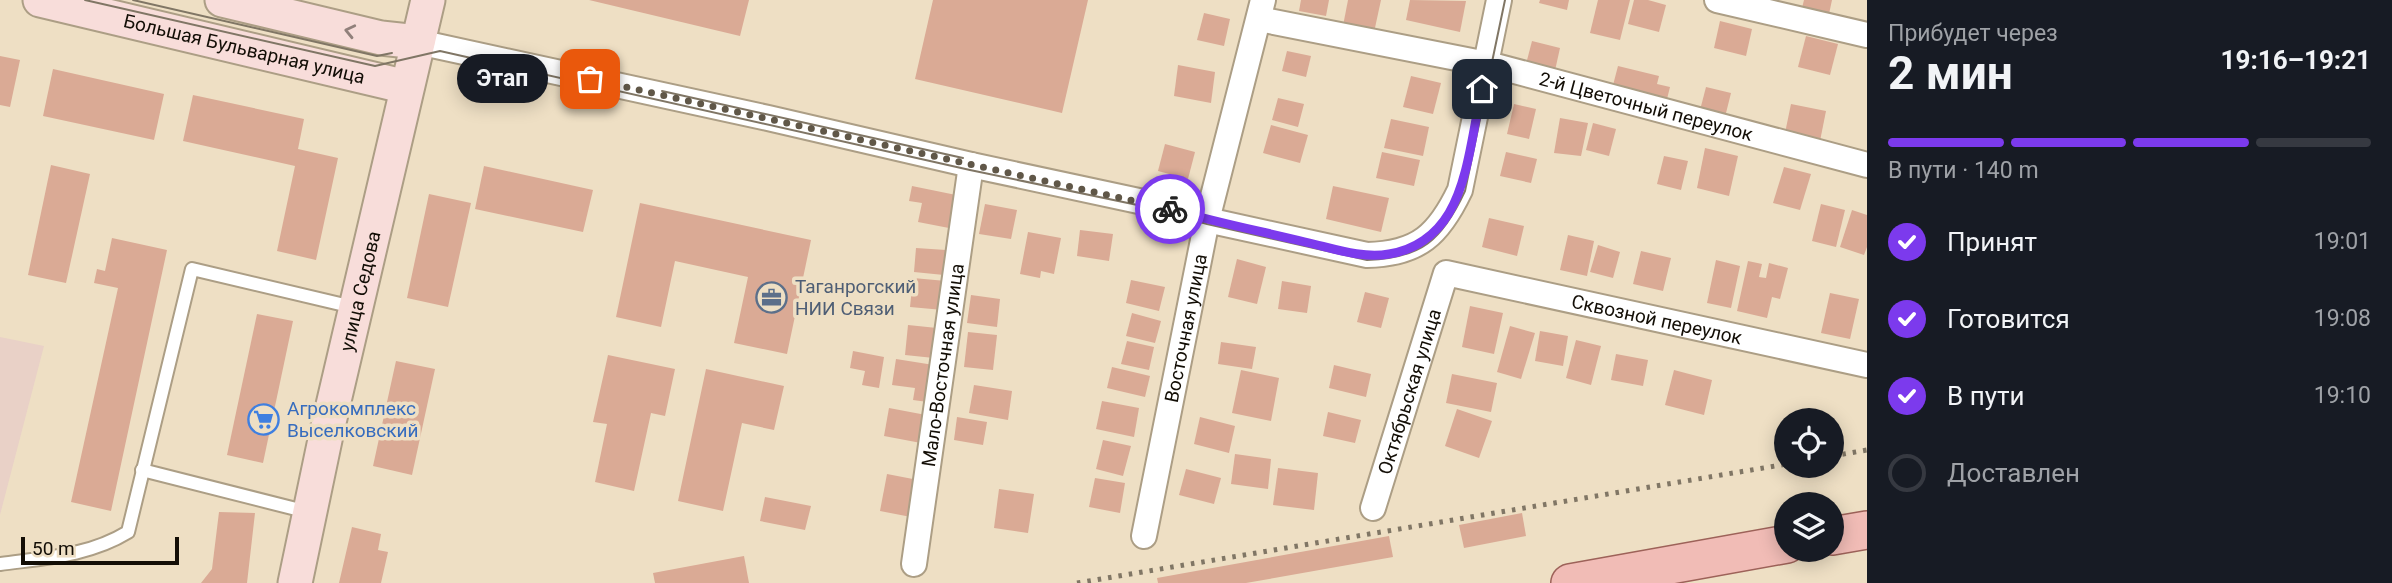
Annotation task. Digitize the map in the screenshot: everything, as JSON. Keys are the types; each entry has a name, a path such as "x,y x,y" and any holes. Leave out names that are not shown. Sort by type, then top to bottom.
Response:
{"main road":[{"name":"Большая Бульварная улица","path":"40,0 407,88"},
{"path":"222,0 382,38 418,42"},
{"name":"улица Седова","path":"295,583 428,0"},
{"path":"1844,535 1867,530"},
{"path":"1570,583 1774,546"}],"street":[{"path":"418,42 1148,203 1208,220 1367,255 1388,255 1420,243 1437,230 1460,190 1499,0"},
{"path":"1717,0 1867,35"},
{"name":"2-й Цветочный переулок","path":"1261,10 1487,64 1867,165"},
{"name":"Восточная улица","path":"1144,536 1208,220 1261,10"},
{"name":"Мало-Восточная улица","path":"914,564 971,166"},
{"name":"Сквозной переулок","path":"1446,273 1867,365"},
{"name":"Октябрьская улица","path":"1373,508 1446,273"}],"lane":[{"path":"0,564 81,552 109,544 128,532 192,269 356,307"},
{"path":"142,470 310,512"}],"shaded area":[{"path":"0,337 44,346 0,515"}],"building":[{"path":"589,0 749,0 740,36"},
{"path":"933,0 1088,0 1062,113 915,79"},
{"path":"1301,0 1329,0 1326,16 1299,11"},
{"path":"1348,0 1381,0 1373,37 1342,31"},
{"path":"1410,0 1466,1 1460,32 1406,20"},
{"path":"1540,0 1569,0 1567,10 1539,3"},
{"path":"1598,0 1630,0 1620,40 1590,33"},
{"path":"1634,0 1648,0 1666,5 1659,32 1628,24"},
{"path":"1804,0 1832,0 1829,14 1802,8"},
{"path":"1204,13 1230,19 1224,46 1197,40"},
{"path":"1720,21 1752,29 1746,56 1714,48"},
{"path":"1806,36 1838,44 1830,75 1798,67"},
{"path":"1532,41 1560,48 1554,75 1525,68"},
{"path":"1287,51 1311,56 1306,77 1282,71"},
{"path":"0,56 20,60 10,107 0,105"},
{"path":"1178,65 1215,72 1211,103 1174,96"},
{"path":"1618,66 1659,76 1657,84 1670,87 1666,103 1612,89"},
{"path":"53,69 164,94 154,140 43,116"},
{"path":"1411,76 1441,83 1433,114 1403,107"},
{"path":"1706,87 1731,93 1724,121 1699,114"},
{"path":"193,95 304,119 298,149 338,158 316,260 277,251 295,166 183,141"},
{"path":"1278,98 1304,104 1298,127 1272,120"},
{"path":"1514,104 1536,109 1529,139 1507,134"},
{"path":"1791,104 1826,111 1820,141 1785,133"},
{"path":"1560,118 1588,123 1581,156 1554,153"},
{"path":"1391,119 1429,127 1423,156 1384,148"},
{"path":"1593,123 1616,129 1609,156 1586,150"},
{"path":"1271,125 1308,135 1300,163 1263,153"},
{"path":"1165,144 1195,152 1188,179 1158,171"},
{"path":"1705,148 1738,156 1729,196 1697,188"},
{"path":"1382,152 1420,160 1414,186 1376,178"},
{"path":"1506,152 1537,159 1531,183 1500,176"},
{"path":"1664,156 1688,161 1681,190 1657,184"},
{"path":"51,165 90,174 66,283 28,275"},
{"path":"484,166 593,190 583,232 475,209"},
{"path":"1784,167 1811,174 1800,210 1773,203"},
{"path":"912,186 956,195 949,228 918,222 922,203 909,201"},
{"path":"1333,186 1389,198 1381,232 1326,219"},
{"path":"429,194 471,203 448,307 407,298"},
{"name":"Таганрогский НИИ Связи","path":"640,203 811,240 787,354 734,343 748,277 675,261 661,327 616,317"},
{"path":"985,204 1017,210 1011,239 979,234"},
{"path":"1821,204 1845,210 1836,247 1812,241"},
{"path":"1852,210 1867,215 1867,247 1864,255 1840,247"},
{"path":"1489,218 1524,226 1517,256 1482,247"},
{"path":"1080,230 1113,234 1109,261 1077,256"},
{"path":"1028,232 1061,238 1054,274 1041,271 1040,278 1020,274"},
{"path":"1568,235 1594,241 1587,276 1560,270"},
{"path":"112,238 167,250 111,511 71,502 118,288 94,283 97,269 105,271"},
{"path":"1598,245 1620,252 1613,278 1590,272"},
{"path":"916,248 946,250 944,275 914,272"},
{"path":"1641,251 1671,258 1663,291 1633,284"},
{"path":"1237,259 1266,267 1257,304 1228,297"},
{"path":"1716,260 1740,266 1731,308 1707,303"},
{"path":"1748,261 1762,264 1759,277 1766,278 1769,263 1788,268 1780,299 1772,297 1767,318 1737,311"},
{"path":"913,278 946,281 943,310 910,307"},
{"path":"1131,280 1165,287 1159,311 1126,303"},
{"path":"1282,281 1311,286 1307,313 1278,309"},
{"path":"1365,292 1389,298 1381,328 1357,322"},
{"path":"1830,293 1859,299 1850,339 1821,333"},
{"path":"971,295 1000,299 997,327 967,323"},
{"path":"1470,306 1503,313 1494,354 1462,347"},
{"path":"1132,313 1161,321 1155,343 1126,336"},
{"path":"257,314 293,321 263,463 227,455"},
{"path":"908,325 937,328 934,358 905,355"},
{"path":"1510,326 1535,333 1521,379 1497,372"},
{"path":"1540,331 1568,336 1563,366 1535,361"},
{"path":"968,332 997,335 993,370 964,367"},
{"path":"1576,340 1601,346 1591,385 1566,378"},
{"path":"1127,341 1154,347 1149,370 1121,364"},
{"path":"1221,342 1256,347 1252,369 1218,364"},
{"path":"853,351 884,357 879,388 862,385 865,371 850,368"},
{"path":"1616,354 1648,360 1643,386 1611,380"},
{"path":"608,355 675,369 665,416 651,413 634,491 595,482 607,424 593,422"},
{"path":"896,359 940,366 935,403 913,400 915,388 892,385"},
{"path":"396,361 435,369 412,475 373,466"},
{"path":"1334,365 1371,374 1366,397 1329,388"},
{"path":"1112,367 1150,376 1145,397 1107,388"},
{"path":"706,369 784,386 774,430 742,423 723,511 678,501"},
{"path":"1241,370 1279,378 1271,421 1232,413"},
{"path":"1674,370 1712,380 1704,415 1665,405"},
{"path":"1452,374 1497,383 1491,412 1446,403"},
{"path":"974,385 1012,391 1008,420 969,413"},
{"path":"1102,401 1139,408 1134,437 1096,429"},
{"path":"889,408 926,415 921,443 884,436"},
{"path":"1457,409 1492,421 1479,458 1445,446"},
{"path":"1328,412 1361,420 1355,443 1323,436"},
{"path":"957,417 987,422 983,445 954,440"},
{"path":"1200,417 1235,426 1229,453 1194,444"},
{"path":"1103,440 1131,446 1123,476 1096,469"},
{"path":"1235,454 1271,459 1268,489 1231,484"},
{"path":"1278,468 1318,473 1314,510 1273,505"},
{"path":"1186,469 1221,478 1214,504 1179,495"},
{"path":"887,474 918,480 911,517 880,511"},
{"path":"1095,478 1125,483 1120,513 1089,507"},
{"path":"999,489 1034,494 1028,533 994,528"},
{"path":"765,497 811,506 805,530 760,521"},
{"path":"219,512 255,513 247,583 201,583 212,569"},
{"path":"1522,513 1526,536 1464,548 1459,525"},
{"path":"352,527 381,534 378,550 388,552 381,583 339,583"},
{"path":"1389,536 1393,557 1246,583 1158,583 1157,578"},
{"path":"744,556 749,583 655,583 653,573"}],"tram line":[{"path":"85,0 375,66 440,51 1147,207 1207,224 1367,260 1402,255 1428,243 1448,222 1456,208 1465,191 1505,0"},
{"path":"133,0 377,56 392,53"},
{"path":"662,91 963,158"}],"railway":[{"path":"1844,454 1867,450"},
{"path":"1077,583 1774,466"}],"way so far":[{"path":"590,79 1170,209"}],"place":[{"name":"Этап","path":"590,79"},
{"name":"Таганрогский НИИ Связи","path":"772,297"},
{"name":"Агрокомплекс Выселковский","path":"264,419"}],"route":[{"path":"1170,209 1367,255 1388,255 1401,251 1420,243 1437,230 1449,212 1460,190 1482,89"}]}
